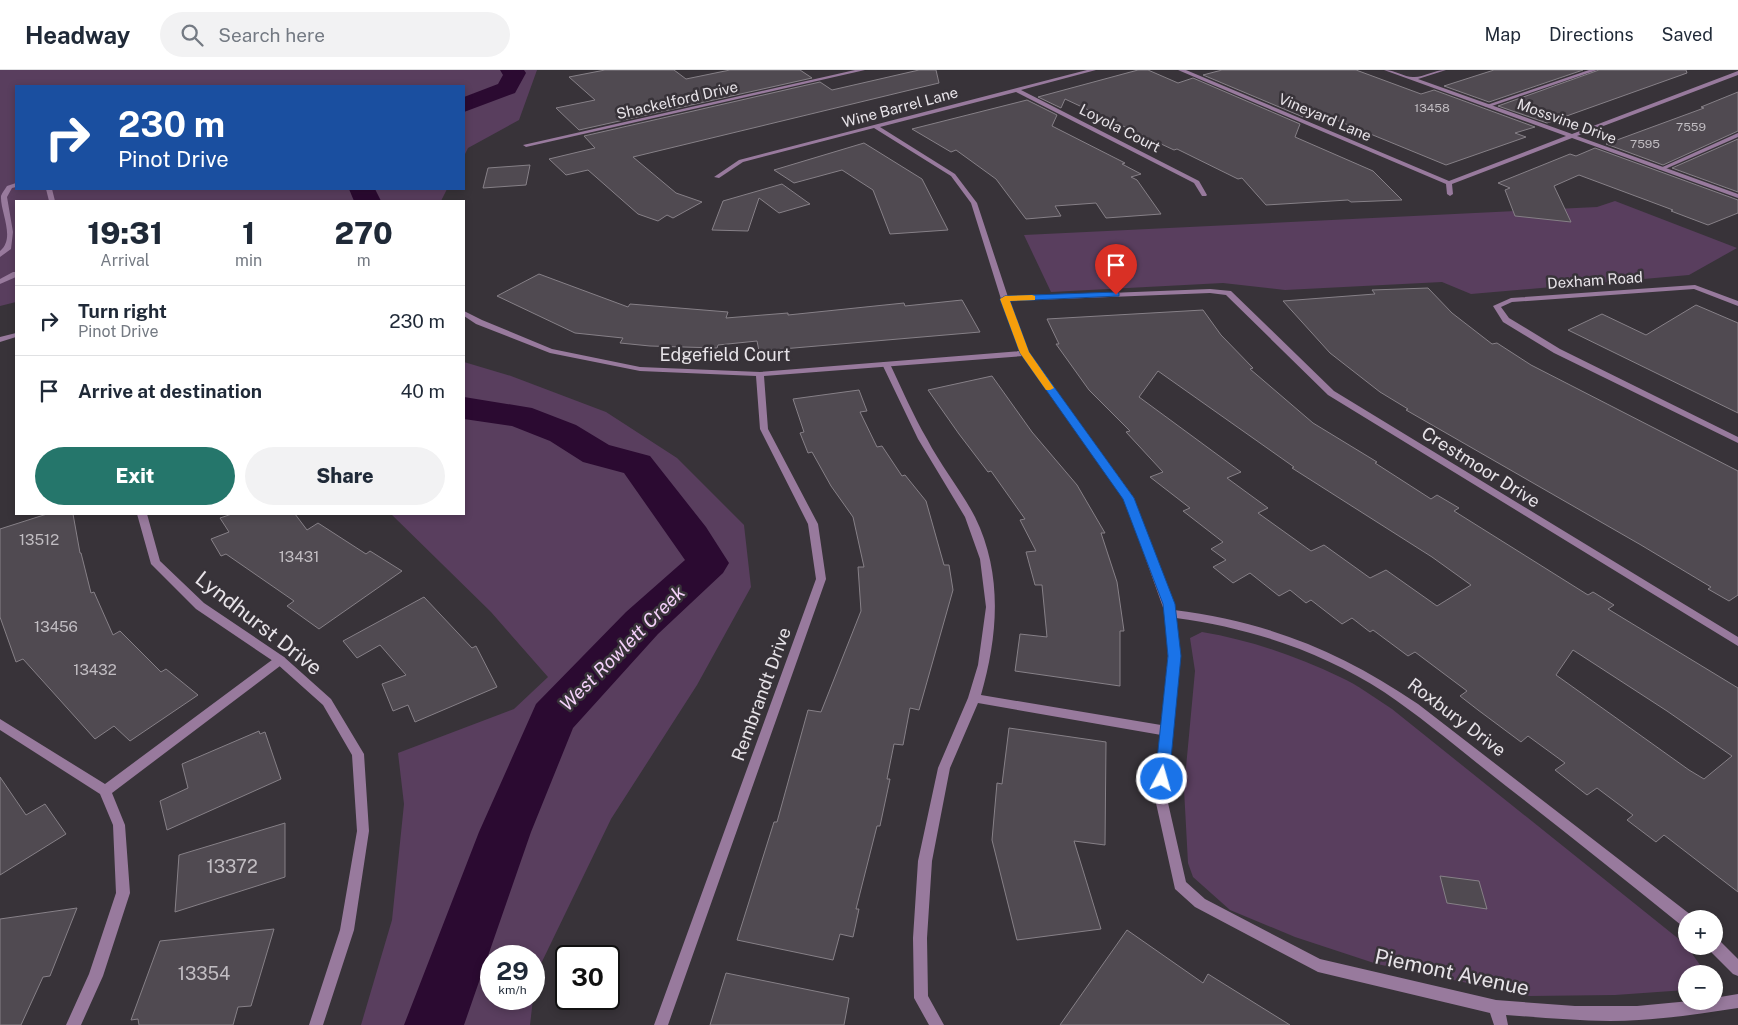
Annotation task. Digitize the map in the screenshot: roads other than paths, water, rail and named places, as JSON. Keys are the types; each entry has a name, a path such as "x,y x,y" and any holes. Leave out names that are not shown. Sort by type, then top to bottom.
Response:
{"street":[{"name":"Shackelford Drive","path":"526,145 862,70"},
{"name":"Vineyard Lane","path":"1181,70 1449,183"},
{"name":"Mossvine Drive","path":"1387,70 1738,196"},
{"path":"1413,80 1444,70"},
{"path":"1488,106 1594,70"},
{"name":"Wine Barrel Lane","path":"717,177 741,162 1088,71"},
{"path":"1450,194 1449,183 1738,72"},
{"name":"Loyola Court","path":"1017,90 1197,182 1204,195"},
{"path":"874,126 953,175 974,202 1005,299 1025,353 1128,498 1170,613 1174,656 1167,731 974,698"},
{"path":"1661,169 1738,135"},
{"path":"0,254 7,249 10,232 4,197 9,187 15,186"},
{"path":"0,282 15,274"},
{"name":"Dexham Road","path":"1738,304 1697,287 1511,300 1496,306 1506,320 1557,351 1738,440"},
{"name":"Crestmoor Drive","path":"1005,299 1210,291 1228,293 1330,393 1738,642"},
{"name":"Edgefield Court","path":"465,314 479,322 550,351 640,370 760,374 1025,353"},
{"path":"0,340 15,335"},
{"path":"886,364 922,439 970,517 985,560 991,607 984,665 974,698 944,768 925,861 920,938 921,998 938,1025"},
{"name":"Rembrandt Drive","path":"661,1025 821,579 813,524 764,429 760,374"},
{"name":"Lyndhurst Drive","path":"142,515 155,562 200,606 280,660 327,702 358,754 362,840 347,930 316,1025"},
{"name":"Roxbury Drive","path":"1170,613 1226,621 1274,634 1330,656 1376,681 1414,707 1678,914"},
{"path":"106,791 280,660"},
{"path":"0,724 106,791 119,825 123,893 96,976 73,1025"},
{"name":"Piemont Avenue","path":"1167,731 1160,794 1180,884 1200,903 1318,965 1496,1007 1576,1014 1680,1010 1738,1001"},
{"path":"1723,954 1738,969"},
{"path":"1496,1007 1501,1025"}],"waterway":[{"name":"West Rowlett Creek","path":"465,105 507,88 515,73 511,70"},
{"name":"West Rowlett Creek","path":"362,190 367,200"},
{"name":"West Rowlett Creek","path":"434,1025 505,832 553,718 642,623 708,563 683,525 637,464 596,454 563,433 519,416 465,408"}]}
